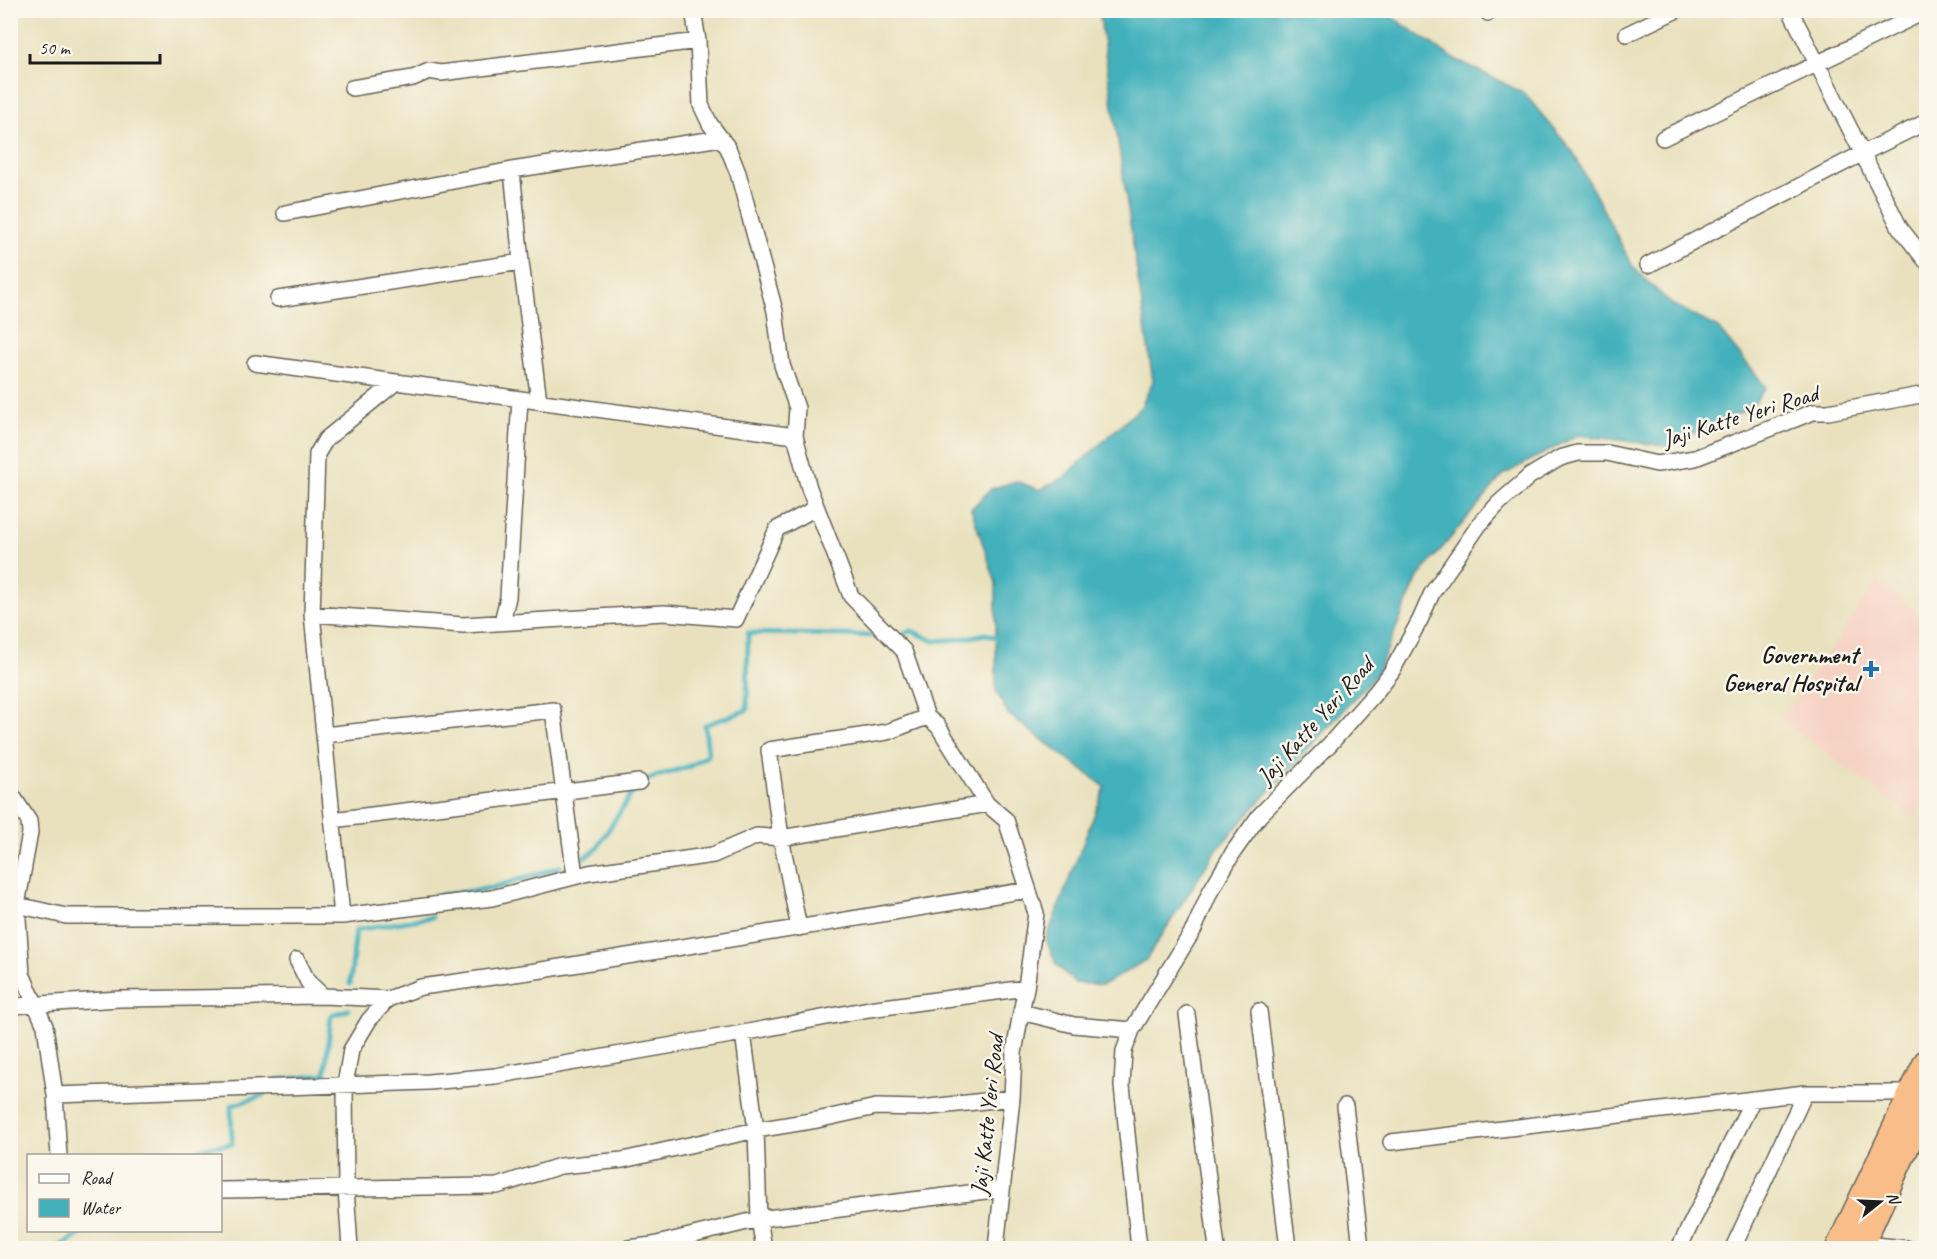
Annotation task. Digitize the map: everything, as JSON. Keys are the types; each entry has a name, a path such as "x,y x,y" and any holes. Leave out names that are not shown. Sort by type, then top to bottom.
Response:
{"highway":[{"path":"1862,1246 1919,1099 1926,1062"},
{"path":"1838,1248 1919,1099"}],"street":[{"path":"693,10 698,41 701,105 710,124 728,148 738,173 775,311 782,365 797,408 795,436 816,508 851,596 903,651 927,717 938,726 987,804 1005,820 1036,913 1021,1012"},
{"path":"1627,34 1677,10"},
{"path":"1790,10 1900,228 1926,261"},
{"path":"1663,138 1926,11"},
{"path":"352,88 413,78 429,71 441,73 698,41"},
{"path":"1648,264 1926,122"},
{"path":"285,213 512,170 721,138"},
{"path":"512,170 539,401"},
{"path":"278,299 521,262"},
{"path":"255,363 795,436"},
{"path":"342,916 312,614 317,454 326,439 396,382"},
{"name":"Jaji Katte Yeri Road","path":"996,1248 1012,1098 1014,1053 1021,1012 1074,1025 1132,1030 1194,929 1210,892 1234,851 1259,816 1330,744 1392,671 1432,593 1479,525 1499,503 1530,476 1560,458 1578,453 1607,453 1657,464 1695,458 1813,412 1926,394"},
{"path":"502,621 508,597 520,399"},
{"path":"312,614 463,624 664,613 736,619 777,529 816,508"},
{"path":"324,735 553,710 575,876"},
{"path":"799,928 781,838 769,750 887,732 927,717"},
{"path":"332,820 639,782"},
{"path":"10,792 29,821 30,833 14,906 22,974 45,1026 55,1095 59,1154"},
{"path":"14,906 66,916 342,916 492,898 589,873 713,855 756,836 781,838 987,804"},
{"path":"10,1006 119,999 323,996 388,999 421,987 525,973 1028,890"},
{"path":"297,960 308,982 323,996"},
{"path":"55,1095 345,1086 495,1076 743,1034 868,1009 1026,988"},
{"path":"350,1248 346,1189 345,1086 351,1050 369,1020 388,999"},
{"path":"1259,1011 1288,1248"},
{"path":"1187,1014 1217,1248"},
{"path":"1132,1030 1124,1051 1122,1086 1139,1248"},
{"path":"743,1034 756,1130 759,1219 764,1248"},
{"path":"1391,1142 1805,1093 1919,1099"},
{"path":"1732,1248 1805,1093"},
{"path":"222,1190 497,1186 561,1166 623,1160 756,1130 876,1107 921,1108 1012,1098"},
{"path":"1679,1248 1753,1099"},
{"path":"1345,1106 1360,1248"},
{"path":"628,1248 653,1245 759,1219 1002,1189"},
{"path":"1862,1246 1906,1248"}],"shaded area":[{"name":"Government General Hospital","path":"1878,581 1926,619 1926,791 1915,819 1781,719"}],"water":[{"path":"1099,11 1383,11 1453,58 1524,93 1573,152 1633,267 1670,303 1718,328 1766,387 1751,408 1666,446 1578,435 1503,475 1418,577 1377,673 1217,849 1146,960 1103,985 1075,983 1056,964 1046,939 1105,787 1008,714 996,691 996,583 971,509 991,489 1016,481 1040,490 1063,478 1141,407 1153,381"}],"waterway":[{"path":"905,633 912,631 934,641 986,634 1002,640"},
{"path":"577,861 595,851 639,782 690,766 708,755 705,725 747,710 748,633 886,636"},
{"path":"441,895 493,888 560,867"},
{"path":"350,984 356,930 432,917"},
{"path":"278,1080 325,1075 331,1015 348,1010"},
{"path":"193,1154 207,1147 232,1144 231,1106 264,1095"},
{"path":"57,1248 85,1232"}],"place":[{"name":"Government General Hospital","path":"1871,669"}]}
